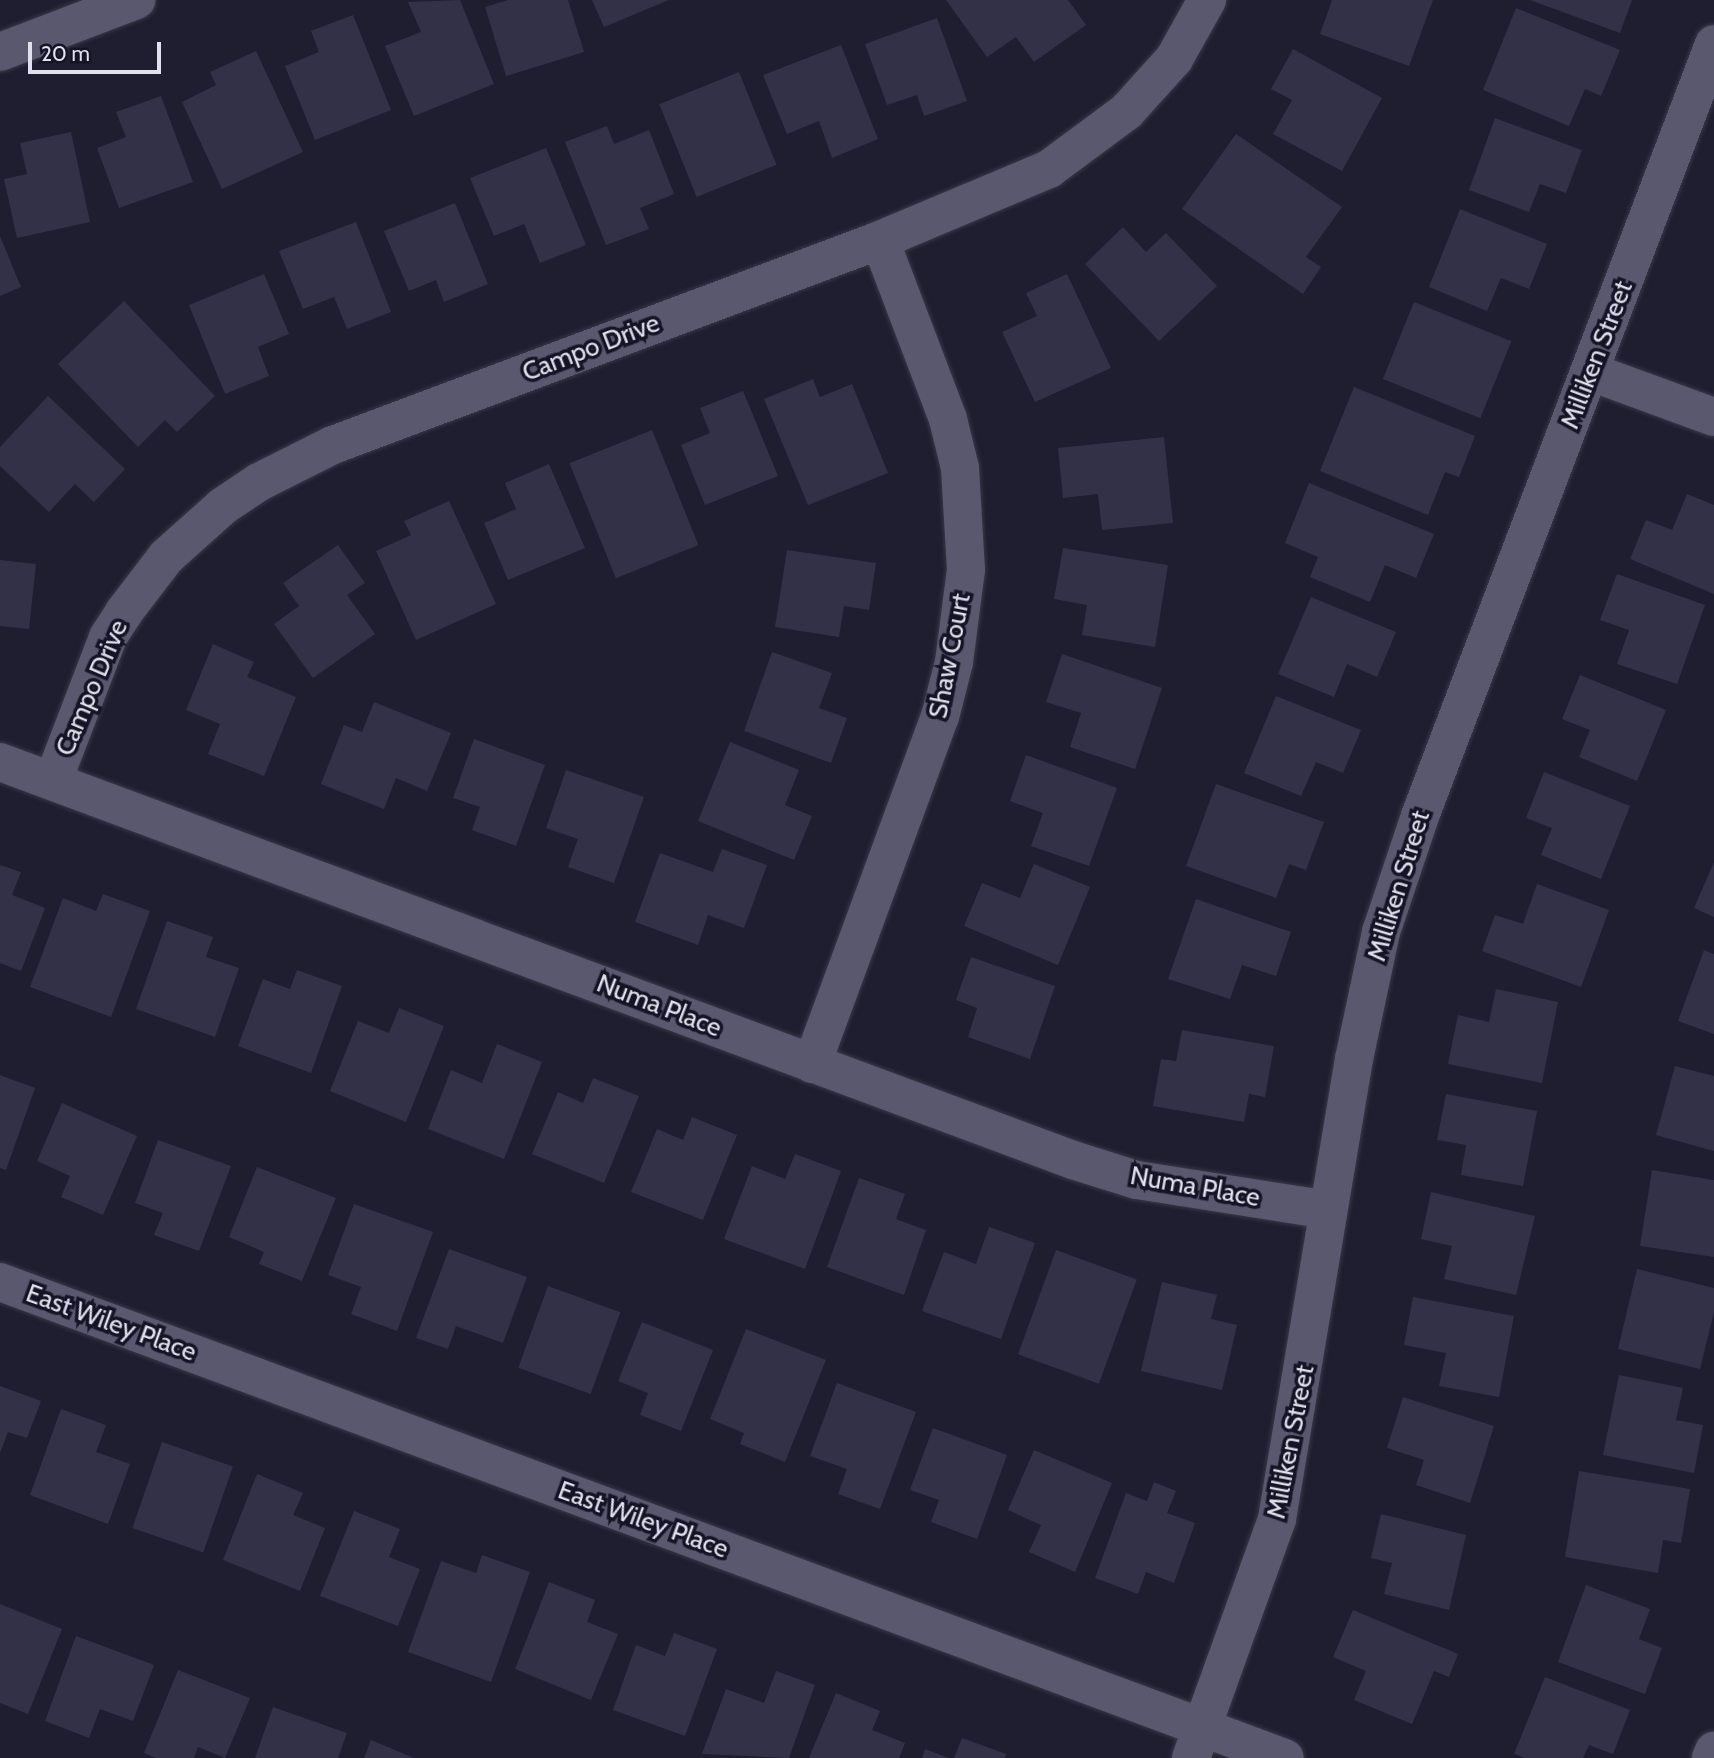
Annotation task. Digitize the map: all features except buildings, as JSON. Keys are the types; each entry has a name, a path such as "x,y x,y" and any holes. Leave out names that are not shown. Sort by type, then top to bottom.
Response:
{"street":[{"path":"0,52 136,0"},
{"name":"Campo Drive","path":"54,778 108,637 144,581 195,528 259,482 334,445 880,240 1039,174 1092,140 1127,111 1174,59 1208,0"},
{"name":"Milliken Street","path":"1196,1743 1277,1519 1356,1047 1396,882 1714,44"},
{"name":"Shaw Court","path":"812,1063 940,717 954,662 966,570 960,468 948,419 880,240"},
{"path":"1591,372 1714,417"},
{"name":"Numa Place","path":"0,762 54,778 1073,1160 1137,1180 1328,1210"},
{"name":"East Wiley Place","path":"0,1282 1196,1743 1285,1758"},
{"path":"1711,1758 1714,1751"}]}
